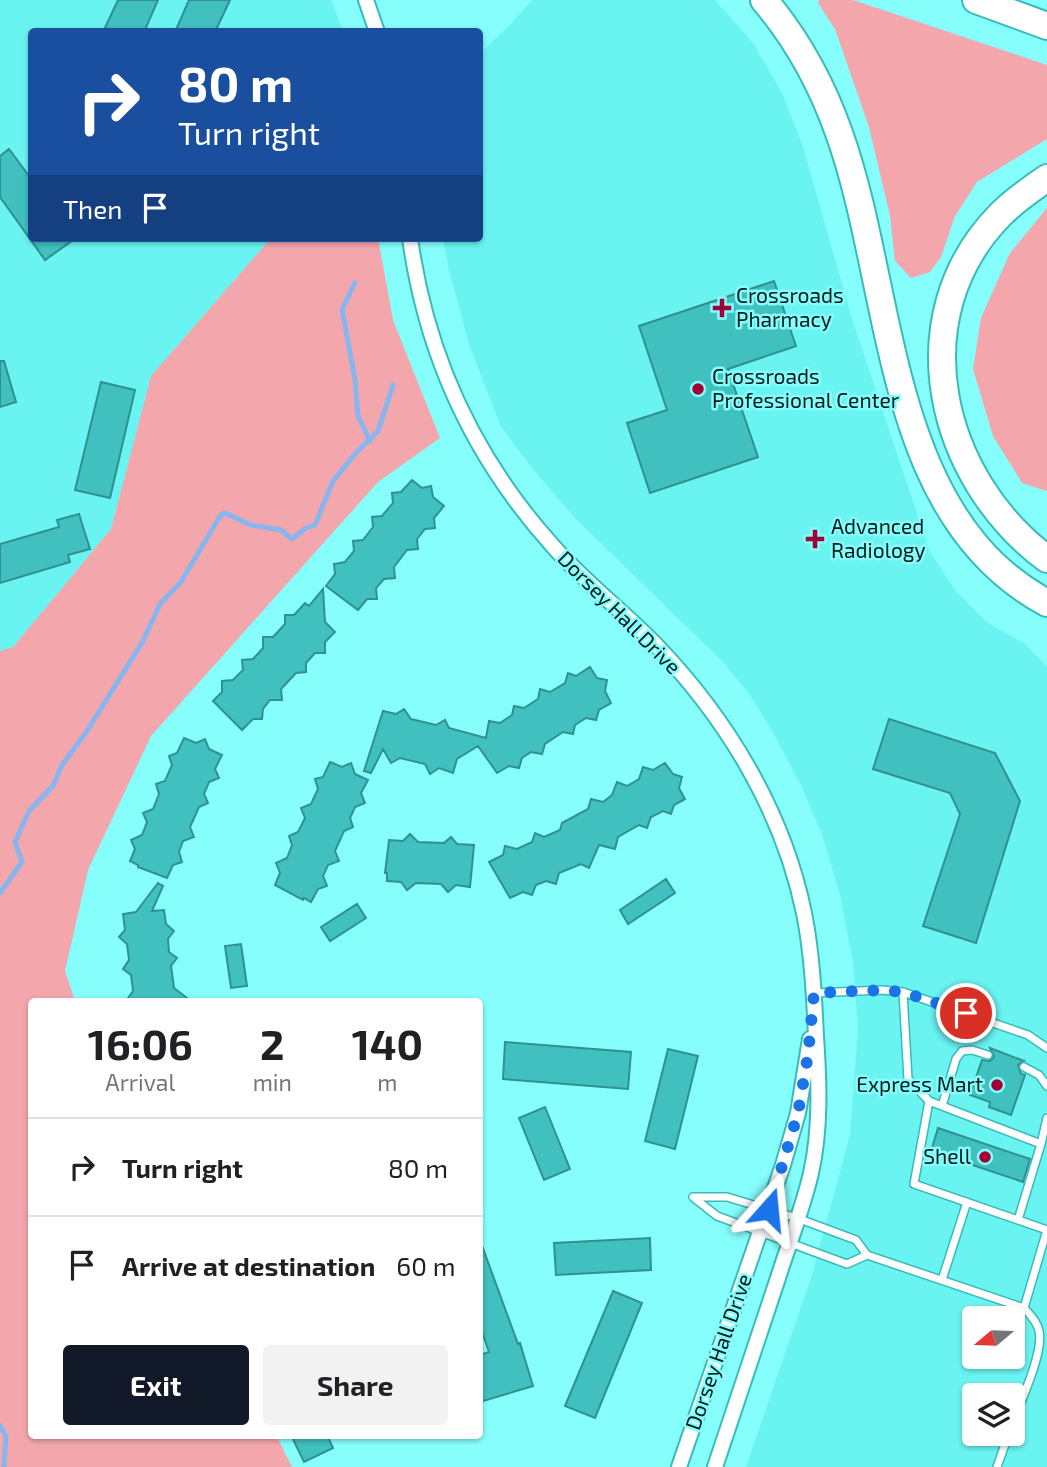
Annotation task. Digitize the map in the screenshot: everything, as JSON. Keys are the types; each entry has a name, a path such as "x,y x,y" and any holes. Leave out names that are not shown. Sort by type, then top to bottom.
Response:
{"highway":[{"path":"764,0 805,59 840,134 903,390 921,451 937,489 957,522 990,560 1014,582 1047,603"},
{"path":"976,0 1047,26"},
{"path":"1047,178 1001,214 968,259 947,311 942,342 942,370 954,432 978,486 1010,527 1047,559"}],"street":[{"path":"366,0 376,28"},
{"name":"Dorsey Hall Drive","path":"412,242 428,327 446,379 468,428 496,475 553,547 655,644 705,699 741,753 770,810 803,909 814,993 817,1115 812,1171 715,1467"},
{"name":"Dorsey Hall Drive","path":"679,1467 769,1209 798,1113 808,1055 814,993"}],"lane":[{"path":"814,993 882,990 903,992 1028,1035 1047,1048"},
{"path":"903,992 908,1079 929,1101 1041,1144"},
{"path":"942,1106 956,1059 962,1051 971,1050 988,1055"},
{"path":"1024,1067 1039,1074 1047,1086"},
{"path":"929,1101 914,1184 1047,1230 1025,1306"},
{"path":"1018,1220 1047,1118"},
{"path":"867,1255 847,1264 718,1216 693,1197 727,1197 769,1209 856,1240 867,1255 1018,1306"},
{"path":"942,1280 967,1202"},
{"path":"1025,1388 1039,1349 1040,1331 1026,1310"},
{"path":"997,1467 1004,1446"}],"shaded area":[{"path":"0,0 331,0 342,28 28,28 28,242 268,242 151,376 111,529 13,647 0,651"},
{"path":"532,0 715,0 753,43 783,95 803,147 852,319 930,552 957,593 988,623 1025,644 1047,667 1047,1467 746,1467 811,1278 850,1135 858,1028 853,962 840,895 822,834 800,783 750,695 723,662 575,518 500,425 469,344 444,242 483,242 483,50"},
{"path":"819,0 853,0 1047,65 1047,139 977,182 955,216 941,257 930,272 911,278 895,261 890,216 869,127 835,29 818,3"},
{"path":"1047,208 1047,491 1022,483 993,436 973,369 981,318 1010,253"},
{"path":"268,242 379,242 393,320 440,438 378,482 151,736 88,870 65,971 74,998 28,998 28,1439 278,1439 292,1467 0,1467 0,651 13,647 111,529 151,376"}],"building":[{"path":"118,0 158,0 146,28 105,28"},
{"path":"189,0 230,0 217,28 177,28"},
{"path":"9,149 28,175 28,236 0,197 0,156"},
{"path":"32,242 70,242 45,260"},
{"name":"Crossroads Professional Center","path":"774,281 796,346 728,369 758,457 650,493 627,423 667,410 639,326"},
{"path":"0,361 4,361 16,402 0,407"},
{"path":"101,382 135,390 110,498 75,490"},
{"path":"412,480 422,488 431,486 433,497 444,506 434,518 435,528 425,529 417,539 418,549 407,550 394,567 395,578 384,579 376,588 377,599 367,599 358,610 326,586 335,574 334,564 345,562 354,551 353,541 363,540 373,527 372,517 382,516 393,503 392,493 401,492"},
{"path":"79,514 90,549 68,555 70,562 0,583 0,544 59,527 57,520"},
{"path":"323,589 325,622 335,632 325,642 325,653 315,653 306,663 306,672 296,673 281,689 282,700 270,700 263,709 262,719 253,719 242,730 213,701 222,692 222,681 233,680 243,670 242,660 253,659 263,648 263,637 273,637 285,624 285,615 294,615 305,603 309,606"},
{"path":"590,667 597,678 607,680 605,691 611,703 599,710 596,720 586,718 575,725 573,734 563,732 545,744 542,754 531,752 522,758 519,768 509,766 497,773 478,746 457,759 453,773 439,768 430,774 425,764 400,758 391,763 383,749 371,773 364,771 383,711 396,714 404,709 411,719 436,725 445,720 449,728 486,738 489,721 500,723 512,715 514,706 524,708 538,699 540,689 550,692 565,683 568,673 576,676"},
{"path":"889,719 995,753 1020,801 976,943 923,926 960,814 950,793 873,769"},
{"path":"184,738 196,743 205,739 209,749 222,755 215,769 219,778 209,782 204,794 208,803 199,807 190,827 194,837 183,841 179,852 182,862 173,865 167,878 138,867 130,861 135,849 131,840 142,835 147,822 143,813 153,809 159,794 156,784 165,781 172,765 169,756 177,753"},
{"path":"330,762 342,767 351,763 355,774 368,780 361,793 365,803 355,807 350,818 353,827 344,831 335,851 339,861 328,865 323,876 327,886 318,889 311,902 275,885 280,873 276,863 287,858 292,845 289,836 298,832 305,818 301,808 311,804 318,789 315,779 323,777"},
{"path":"665,763 673,774 682,777 679,788 685,799 674,805 671,814 663,811 651,817 647,828 639,825 618,837 615,849 599,845 589,868 581,864 559,873 556,884 546,881 536,885 532,895 523,892 510,898 489,862 503,855 505,846 517,849 532,842 535,833 544,837 560,830 562,823 588,809 591,799 603,802 612,795 617,782 627,786 639,779 643,767 653,770"},
{"path":"410,834 418,842 444,843 451,837 457,844 474,845 470,887 456,885 448,892 441,884 416,883 407,890 401,882 387,881 385,873 389,840 403,841"},
{"path":"666,879 675,893 628,924 620,910"},
{"path":"158,883 163,886 152,911 164,910 166,924 174,931 168,939 169,952 177,958 171,966 174,988 187,998 128,998 133,991 131,975 123,969 129,960 127,944 119,937 125,930 123,914 136,912"},
{"path":"357,904 366,918 330,941 321,927"},
{"path":"241,944 247,986 231,988 225,946"},
{"path":"505,1042 631,1052 628,1089 503,1079"},
{"name":"Express Mart","path":"990,1048 1024,1061 1018,1065 1021,1074 1025,1075 1011,1115 989,1107 990,1102 970,1095 982,1060 990,1061 994,1057"},
{"path":"668,1049 698,1056 675,1149 645,1141"},
{"path":"545,1107 570,1169 544,1180 519,1118"},
{"name":"Shell","path":"938,1128 1030,1159 1023,1182 931,1151"},
{"path":"650,1238 651,1270 556,1275 554,1243"},
{"path":"483,1248 518,1344 520,1343 533,1386 483,1401 483,1354 489,1352 483,1335"},
{"path":"613,1291 642,1303 595,1418 565,1406"},
{"path":"293,1439 329,1439 333,1448 304,1462"}],"waterway":[{"path":"355,283 342,309 355,380 358,416 370,441"},
{"path":"0,893 22,862 15,842 29,811 53,786 62,765 87,731 143,641 160,604 181,582 220,516 225,513 251,525 281,530 292,539 306,528 315,525 333,481 378,431 393,385"},
{"path":"0,1426 6,1436 4,1467"}],"place":[{"name":"Crossroads Pharmacy","path":"722,308"},
{"name":"Crossroads Professional Center","path":"698,389"},
{"name":"Advanced Radiology","path":"815,539"},
{"name":"Express Mart","path":"997,1085"},
{"name":"Shell","path":"985,1157"}],"route":[{"path":"769,1209 798,1113 808,1055 814,993 882,990 903,992 966,1013"}]}
